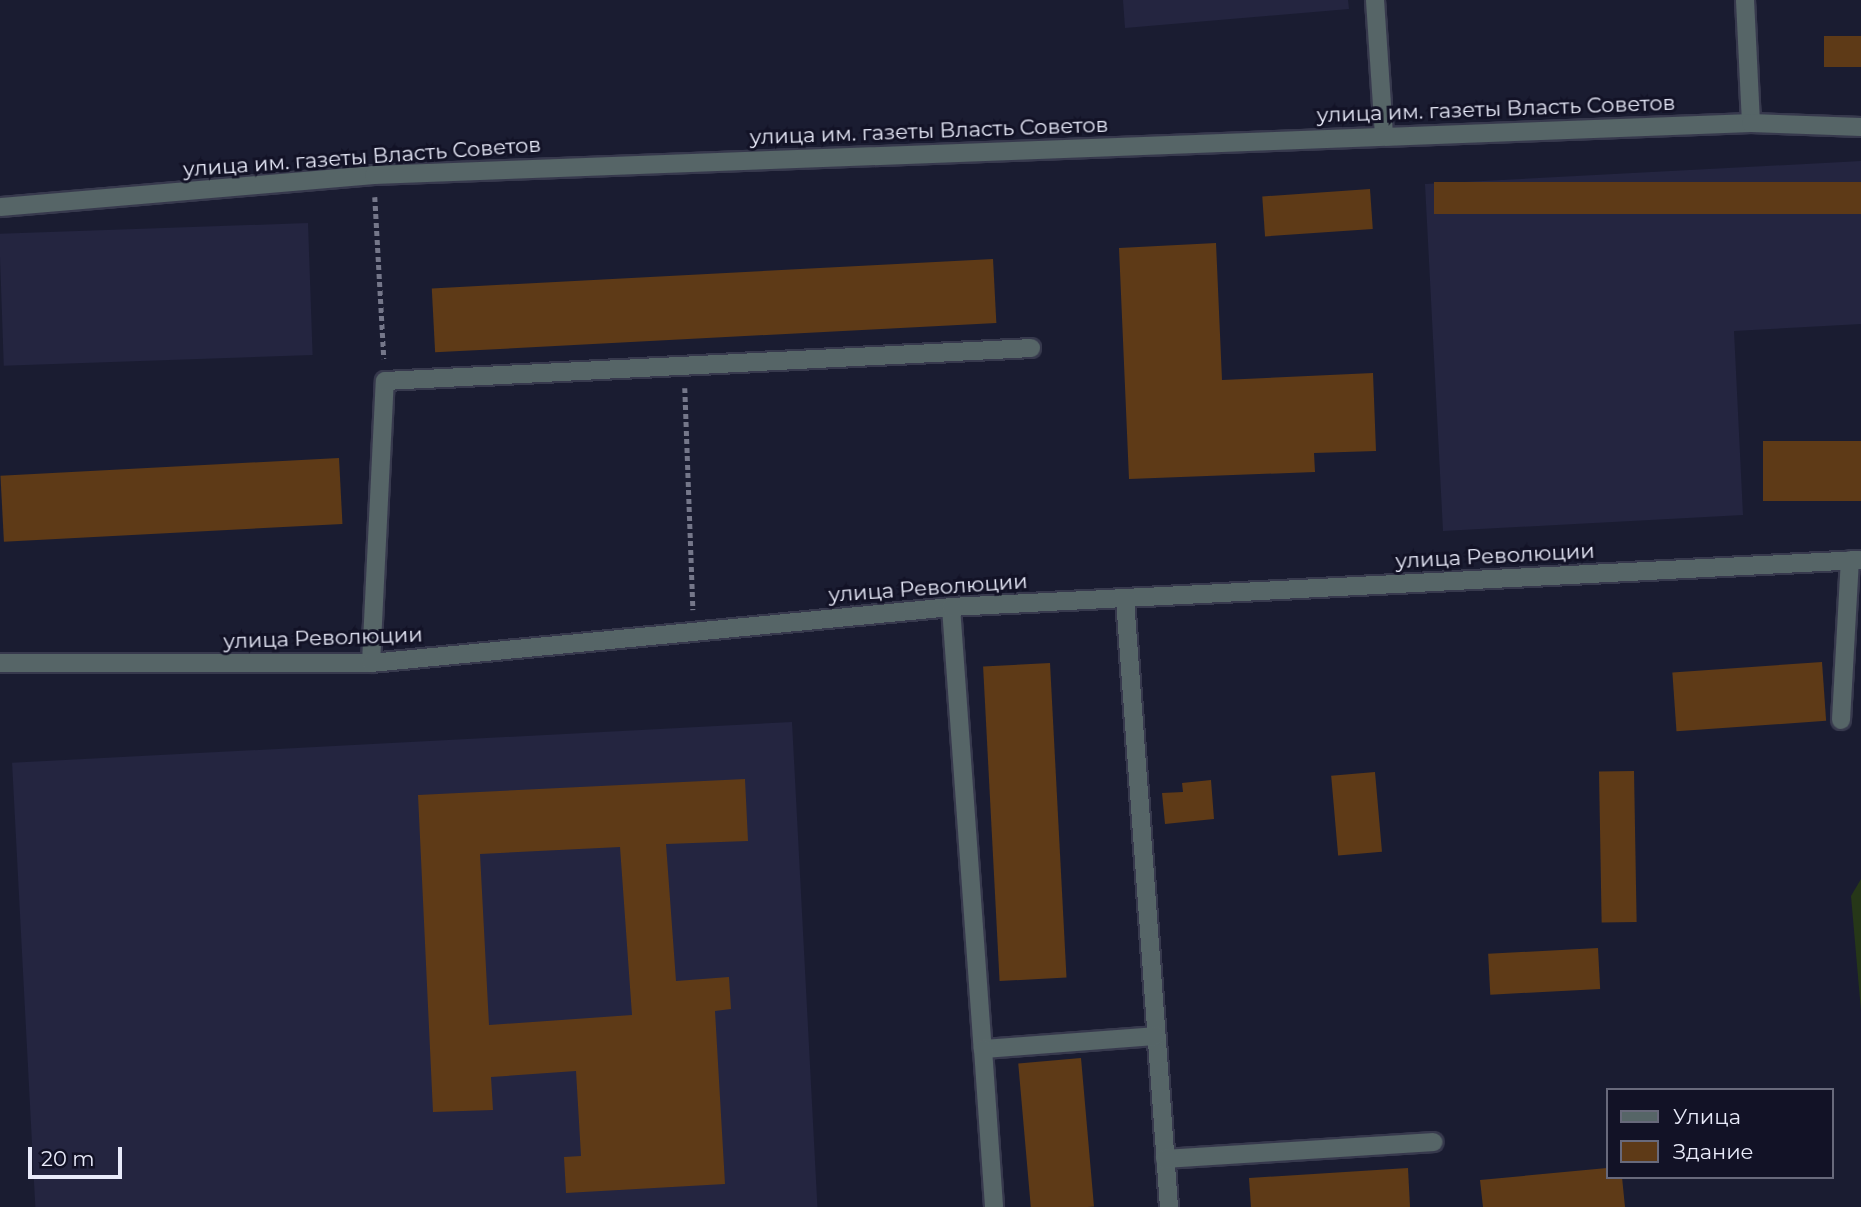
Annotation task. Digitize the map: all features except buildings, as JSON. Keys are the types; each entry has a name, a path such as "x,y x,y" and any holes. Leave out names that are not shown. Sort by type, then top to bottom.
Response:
{"street":[{"path":"1375,0 1384,136"},
{"path":"1745,0 1751,123"},
{"name":"улица им. газеты Власть Советов","path":"0,206 374,175 1751,123 1861,127"},
{"path":"371,663 385,381 1031,348"},
{"path":"1841,720 1855,560"},
{"name":"улица Революции","path":"0,663 371,663 951,607 1855,560"},
{"path":"1125,598 1169,1207"},
{"path":"951,607 994,1207"},
{"path":"983,1049 1156,1036"},
{"path":"1165,1159 1433,1142"}],"path":[{"path":"374,175 385,381"},
{"path":"684,366 694,632"}],"shaded area":[{"path":"1123,0 1348,0 1349,9 1125,28"},
{"path":"1861,161 1861,324 1734,331 1743,515 1443,531 1425,184"},
{"path":"308,223 313,355 4,366 0,234"},
{"path":"792,722 817,1207 35,1207 12,763"}],"green space":[{"path":"1861,879 1861,1011 1851,896"}]}
